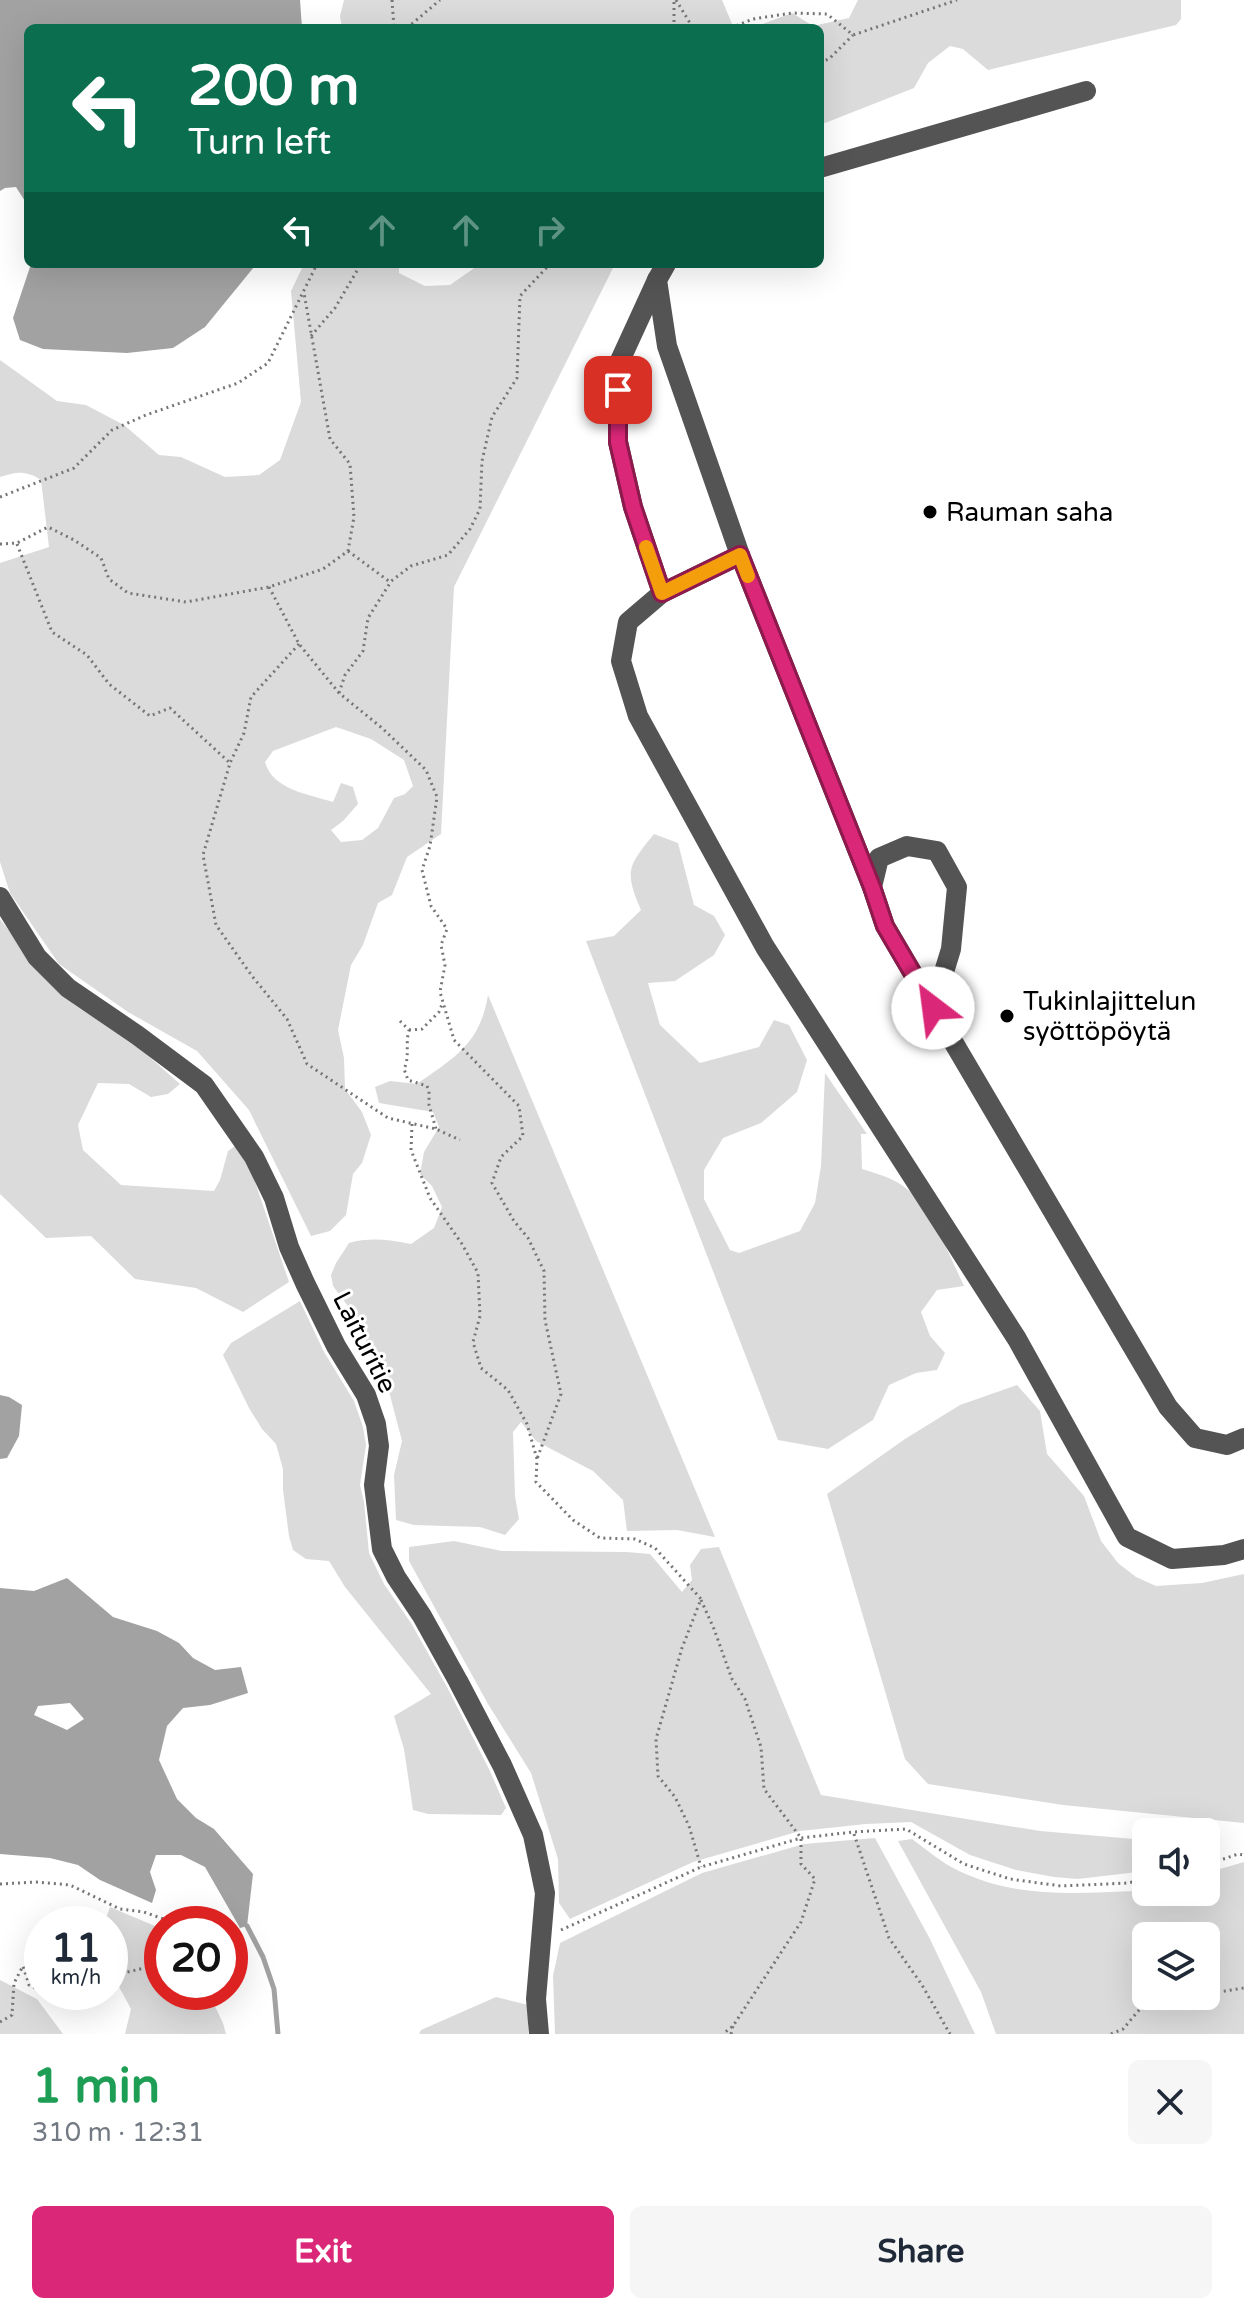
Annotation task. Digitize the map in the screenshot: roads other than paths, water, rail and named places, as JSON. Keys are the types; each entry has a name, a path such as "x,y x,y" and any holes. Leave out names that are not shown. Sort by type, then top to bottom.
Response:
{"street":[{"path":"824,167 1086,91"},
{"path":"662,272 667,346 740,555 885,926 1168,1407 1195,1438 1227,1445 1244,1438"},
{"path":"662,272 618,365 618,442 633,507 662,593"},
{"path":"740,555 662,593 628,622 621,661 638,716 765,947 1017,1339 1127,1537 1172,1559 1224,1555 1244,1549"},
{"path":"872,887 879,858 907,846 937,851 957,887 951,949 933,1008"},
{"name":"Laituritie","path":"0,897 37,957 68,988 204,1085 254,1157 274,1198 289,1247 305,1283 336,1346 366,1395 376,1424 379,1446 374,1485 382,1549 458,1681 502,1765 533,1835 545,1893 536,1999 539,2034"}],"waterway":[{"path":"248,1928 263,1957 274,1989 278,2034"}],"place":[{"name":"Rauman saha","path":"930,512"},
{"name":"Tukinlajittelun syöttöpöytä","path":"1007,1016"}]}
